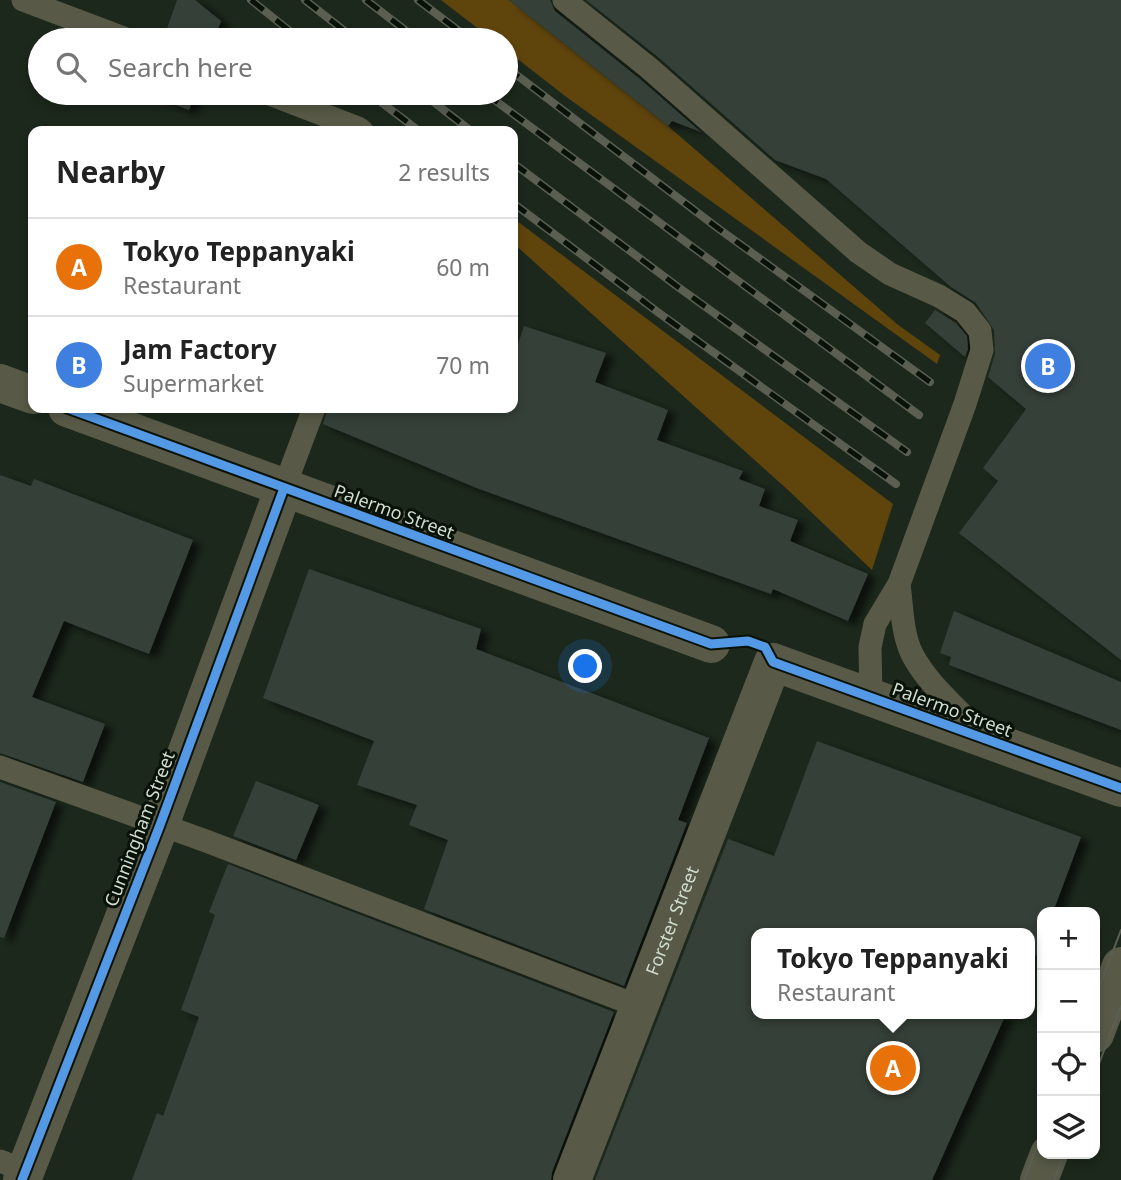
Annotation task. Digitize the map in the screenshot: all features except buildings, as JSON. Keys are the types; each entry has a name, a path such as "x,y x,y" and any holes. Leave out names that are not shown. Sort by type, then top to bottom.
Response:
{"street":[{"path":"0,383 28,394"},
{"name":"Palermo Street","path":"81,413 711,644"},
{"name":"Cunningham Street","path":"16,1171 160,825 284,488"},
{"name":"Palermo Street","path":"773,662 1121,788"},
{"name":"Forster Street","path":"572,1180 773,662"},
{"path":"1095,1033 1121,966"},
{"path":"1039,1180 1047,1159"}],"lane":[{"path":"23,0 97,28"},
{"path":"564,0 649,68 876,266 903,282 939,296 965,312 975,322 981,341 980,360 899,584 875,624 870,647 871,698"},
{"path":"298,105 353,126"},
{"path":"284,488 312,413"},
{"path":"899,584 911,653 925,674 986,739"},
{"path":"0,767 638,1006"}],"shaded area":[{"path":"441,0 509,0 668,126 897,324 940,355 937,364 518,59 518,28 477,28"},
{"path":"518,222 893,504 872,570 788,490 518,247"}],"tram line":[{"path":"1100,985 1121,930"},
{"path":"1100,1061 1121,1006"},
{"path":"1024,1180 1037,1146"},
{"path":"1054,1180 1062,1159"}],"railway":[{"path":"251,0 286,28"},
{"path":"305,0 341,28"},
{"path":"366,0 402,28"},
{"path":"418,0 455,28"},
{"path":"518,76 719,229 930,382"},
{"path":"385,105 412,126"},
{"path":"437,105 465,126"},
{"path":"501,105 919,415"},
{"path":"518,167 678,287 907,452"},
{"path":"518,207 659,313 896,484"}],"cycle path":[{"path":"81,413 711,644 748,641 765,647 773,662 1121,788"},
{"path":"22,1180 160,825 284,488"}],"place":[{"name":"Jam Factory","path":"1048,366"},
{"name":"Tokyo Teppanyaki","path":"893,1068"}]}
